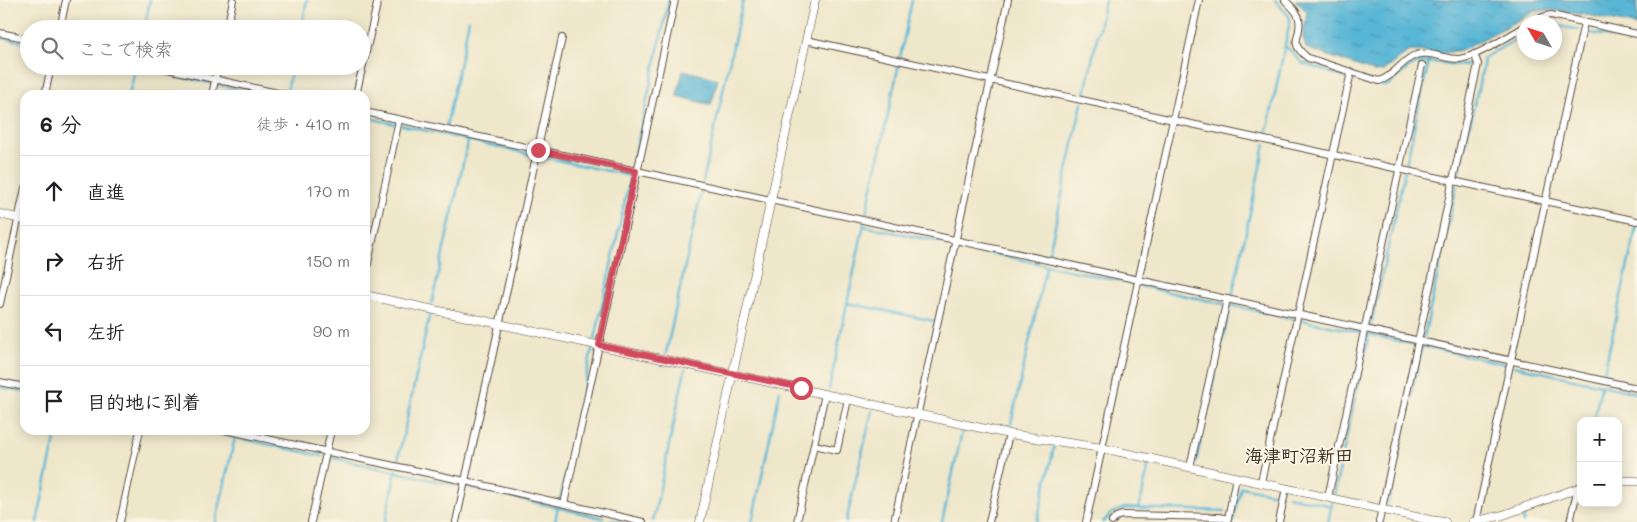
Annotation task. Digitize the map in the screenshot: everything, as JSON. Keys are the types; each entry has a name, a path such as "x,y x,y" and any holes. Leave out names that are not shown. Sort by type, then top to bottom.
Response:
{"street":[{"path":"62,20 66,0"},
{"path":"229,20 233,0"},
{"path":"370,35 378,0"},
{"path":"564,504 675,0"},
{"path":"700,522 815,0"},
{"path":"894,522 1008,0"},
{"path":"1086,522 1199,0"},
{"path":"1285,0 1296,12 1300,20 1296,40 1299,51 1308,58 1379,81 1386,79 1414,56 1425,54 1459,59 1474,54 1517,31"},
{"path":"1562,18 1637,34"},
{"path":"1577,488 1503,515 1475,522 1584,23"},
{"path":"0,33 20,37"},
{"path":"456,522 562,38"},
{"path":"806,40 1637,221"},
{"path":"1379,522 1478,64 1474,54"},
{"path":"1331,498 1403,170 1422,64"},
{"path":"1261,482 1351,72"},
{"path":"46,90 50,75"},
{"path":"194,75 263,90"},
{"path":"213,90 217,75"},
{"path":"357,90 361,75"},
{"path":"370,113 1637,388"},
{"path":"370,254 399,120"},
{"path":"0,214 20,219"},
{"path":"0,304 20,227"},
{"path":"370,295 1009,434 1102,448 1445,522"},
{"path":"1190,467 1228,299"},
{"path":"0,382 20,386"},
{"path":"797,522 825,394"},
{"path":"814,445 837,450 848,399"},
{"path":"989,522 1009,434"},
{"path":"120,522 139,435"},
{"path":"249,435 465,481 643,522"},
{"path":"311,522 330,435"},
{"path":"1112,522 1116,517 1122,515 1219,517 1227,520 1236,477"},
{"path":"1622,481 1637,481"},
{"path":"1279,522 1286,488"},
{"path":"1570,522 1577,495"},
{"path":"605,522 607,514"}],"water":[{"path":"1295,0 1637,0 1637,26 1592,16 1551,10 1535,11 1528,15 1517,15 1517,21 1463,50 1441,53 1409,51 1383,71 1375,72 1306,48 1303,37 1307,12"},
{"path":"683,70 718,79 711,105 677,96"}],"waterway":[{"path":"146,20 150,0"},
{"path":"303,20 307,0"},
{"path":"632,168 669,0"},
{"path":"703,182 743,0"},
{"path":"900,58 912,0"},
{"path":"1084,98 1105,0"},
{"path":"1266,137 1290,21 1289,16 1275,0"},
{"path":"446,127 469,20"},
{"path":"1562,27 1579,30"},
{"path":"1586,32 1637,42"},
{"path":"0,37 20,42"},
{"path":"1458,178 1484,62 1483,58 1517,39"},
{"path":"1286,47 1302,63 1347,78"},
{"path":"1328,522 1430,55"},
{"path":"1353,78 1386,86 1409,67 1418,63 1432,62 1460,65 1474,62"},
{"path":"865,219 899,64"},
{"path":"130,90 134,75"},
{"path":"174,75 210,83"},
{"path":"287,90 290,75"},
{"path":"218,85 242,90"},
{"path":"1048,258 1082,103"},
{"path":"370,118 395,124"},
{"path":"402,125 533,155"},
{"path":"432,303 468,141"},
{"path":"1232,297 1265,144"},
{"path":"538,156 631,176"},
{"path":"595,339 631,173"},
{"path":"1424,337 1457,185"},
{"path":"666,353 702,188"},
{"path":"829,389 864,224"},
{"path":"1603,377 1637,224"},
{"path":"864,226 950,244"},
{"path":"958,246 1134,284"},
{"path":"1010,428 1046,266"},
{"path":"1140,286 1224,304"},
{"path":"847,303 934,321"},
{"path":"1230,305 1294,319"},
{"path":"1196,462 1230,305"},
{"path":"397,464 430,313"},
{"path":"1300,320 1359,332"},
{"path":"1367,334 1415,345"},
{"path":"1388,504 1422,346 1506,364"},
{"path":"560,500 592,349"},
{"path":"1514,366 1637,393"},
{"path":"653,521 685,370"},
{"path":"1595,417 1601,386"},
{"path":"0,387 20,391"},
{"path":"752,522 780,391"},
{"path":"846,522 872,411"},
{"path":"942,522 962,432"},
{"path":"37,522 56,435"},
{"path":"225,435 322,456"},
{"path":"216,522 235,437"},
{"path":"1037,522 1054,447"},
{"path":"328,457 460,486"},
{"path":"1139,508 1149,463"},
{"path":"385,522 396,470"},
{"path":"466,487 603,518"},
{"path":"1233,511 1235,511 1241,487 1281,495"},
{"path":"1288,496 1332,506"},
{"path":"555,522 558,506"},
{"path":"1103,522 1112,513 1125,508 1225,511"},
{"path":"1233,522 1235,511"},
{"path":"1523,522 1524,514"},
{"path":"610,520 620,522"}],"district":[{"name":"海津町沼新田","path":"1299,456"}],"route":[{"path":"538,150 636,171 599,345 801,388"}]}
